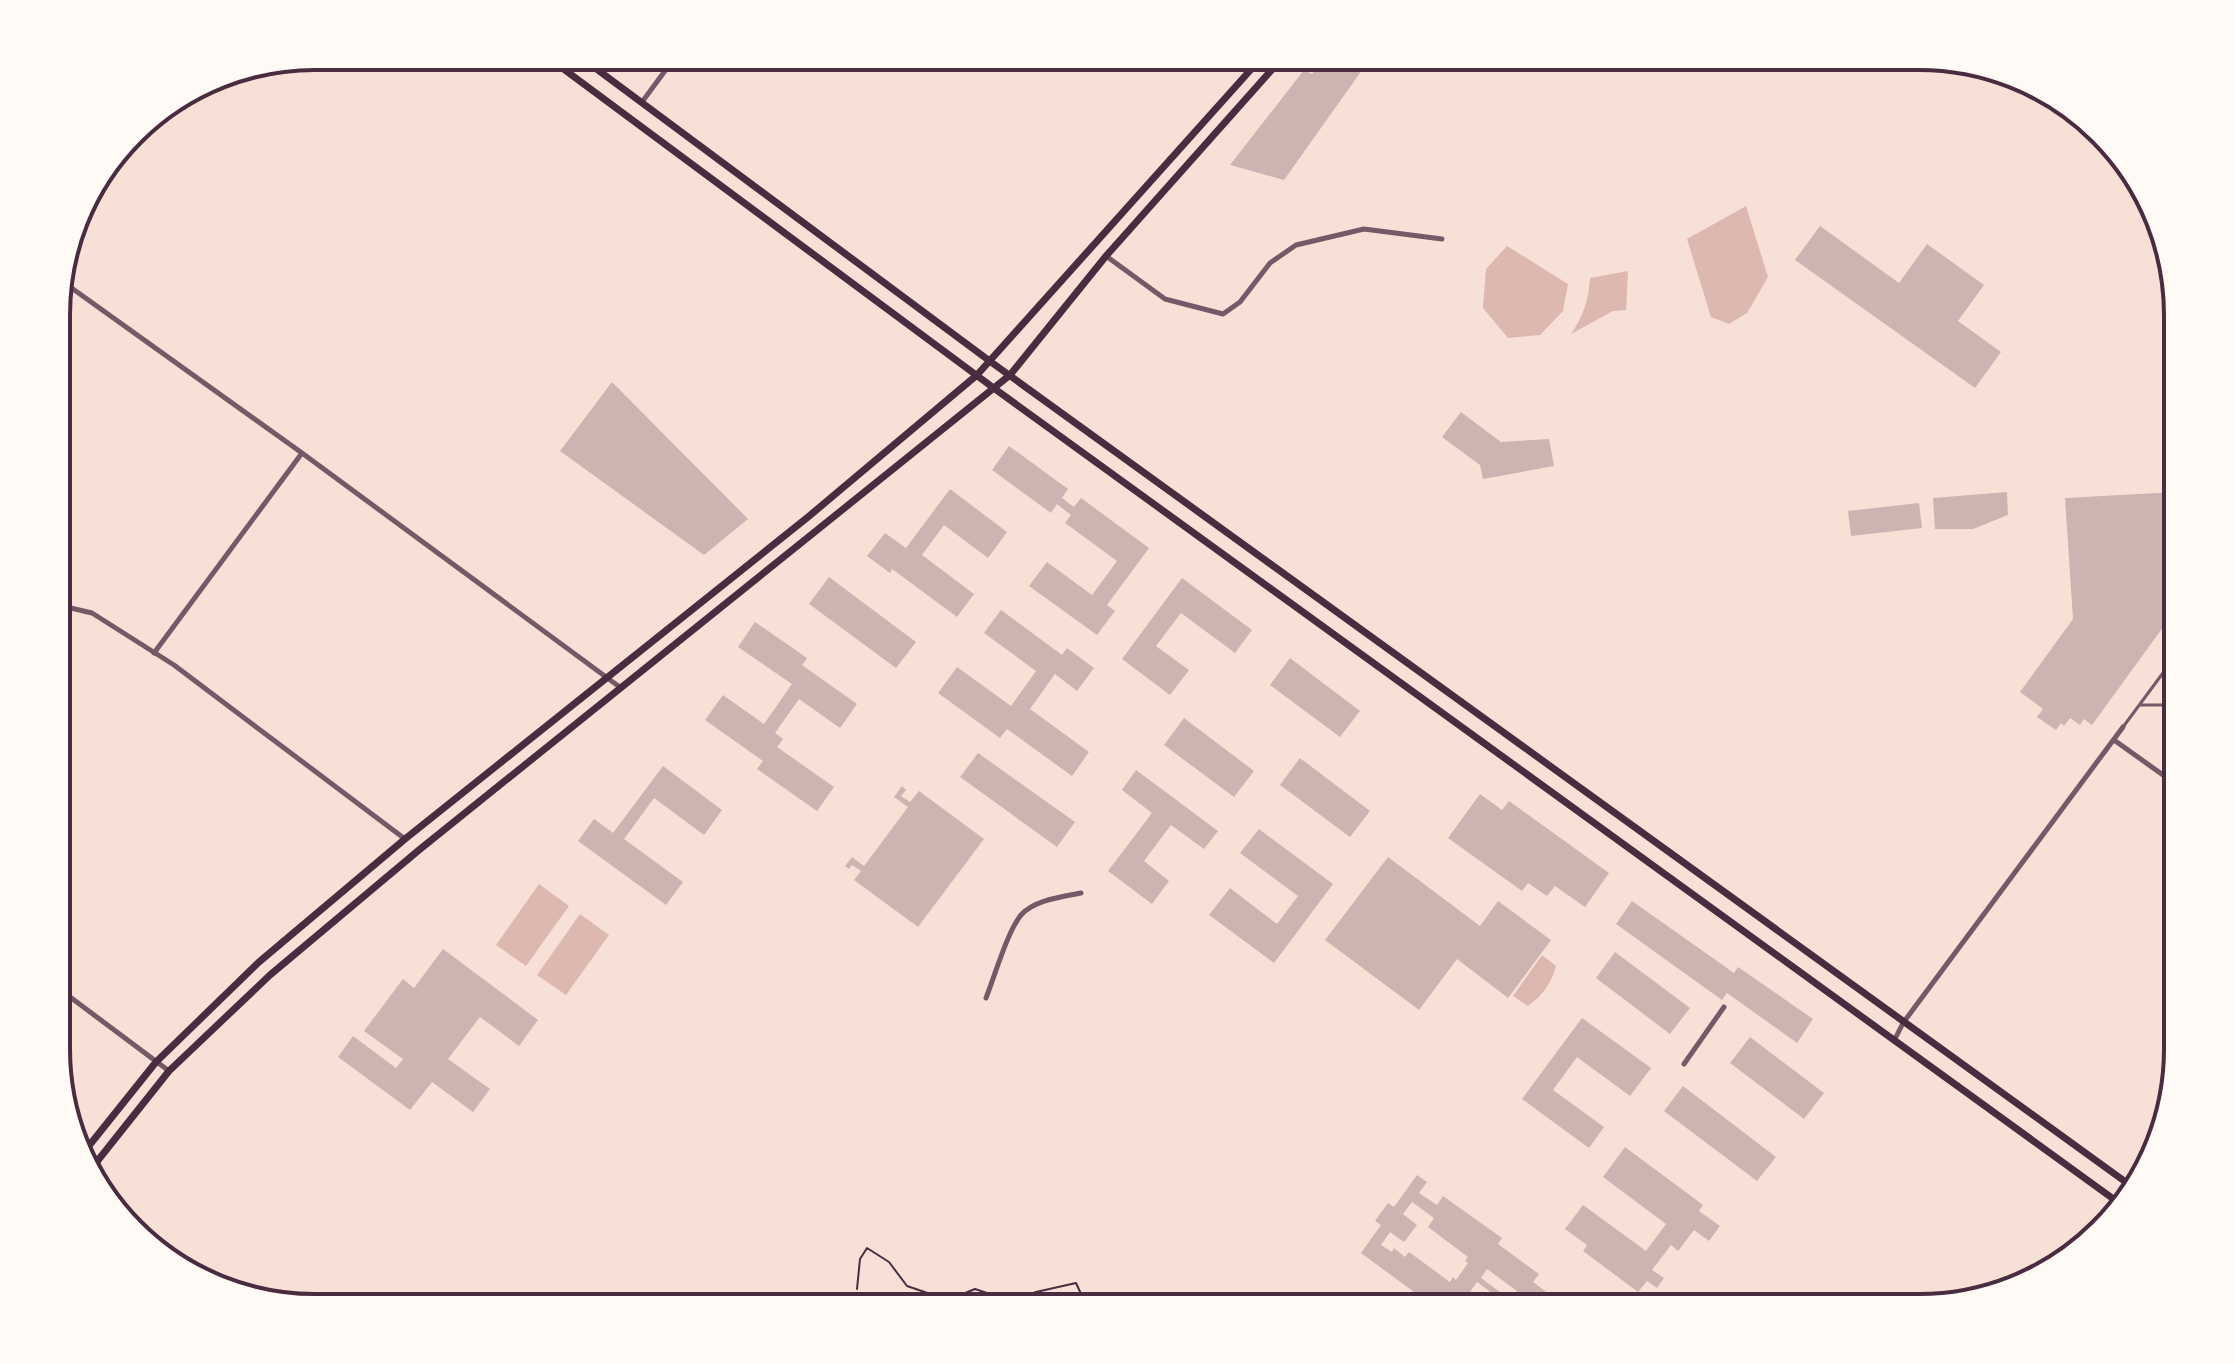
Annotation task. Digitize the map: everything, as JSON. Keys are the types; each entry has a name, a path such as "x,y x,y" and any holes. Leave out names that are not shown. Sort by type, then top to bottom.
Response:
{"main road":[{"path":"90,1145 156,1062 259,962 405,839 808,517 977,375 1250,70"},
{"path":"98,1162 169,1071 270,975 419,850 995,389 1010,375 1106,256 1271,70"},
{"path":"566,71 995,389 2113,1198"},
{"path":"599,71 991,362 2125,1181"}],"street":[{"path":"642,102 665,71"},
{"path":"1106,256 1165,299 1223,314 1240,302 1270,263 1296,245 1364,229 1442,239"},
{"path":"72,288 302,453 621,689"},
{"path":"154,653 302,453"},
{"path":"70,608 92,613 174,665 405,839"},
{"path":"1894,1041 1903,1023 2163,673"},
{"path":"2139,705 2163,705"},
{"path":"2114,740 2163,775"},
{"path":"986,998 1009,938 1022,914 1047,899 1081,893"},
{"path":"70,997 169,1071"},
{"path":"1684,1064 1724,1007"}],"path":[{"path":"857,1289 860,1259 867,1248 889,1262 907,1286 929,1294"},
{"path":"1032,1294 1076,1283 1081,1294"},
{"path":"964,1294 975,1289 989,1294"}],"shaded area":[{"path":"1746,206 1768,277 1747,313 1729,324 1711,317 1687,239"},
{"path":"1507,246 1568,284 1563,311 1540,335 1508,338 1483,308 1486,269"},
{"path":"1628,271 1626,310 1613,311 1571,334 1585,308 1590,278"},
{"path":"539,884 569,906 526,966 496,945"},
{"path":"580,914 609,935 566,995 537,975"},
{"path":"1542,955 1556,966 1546,989 1528,1006 1513,996"}],"building":[{"path":"1304,70 1312,74 1315,70 1362,70 1284,180 1230,165"},
{"path":"1820,226 1899,283 1927,244 1984,285 1958,321 2001,352 1975,388 1795,260"},
{"path":"612,382 748,519 704,555 560,451"},
{"path":"1461,412 1501,442 1549,439 1554,466 1483,479 1480,465 1442,437"},
{"path":"1009,446 1068,489 1062,498 1074,507 1081,498 1149,548 1107,605 1115,611 1097,635 1029,586 1047,562 1092,595 1117,561 1065,523 1071,515 1057,504 1051,513 992,470"},
{"path":"950,489 1007,532 988,558 944,525 922,555 974,594 957,617 892,569 890,573 867,556 885,533 906,548"},
{"path":"2007,492 2008,515 1973,529 1935,529 1933,498"},
{"path":"2163,493 2163,627 2092,725 2084,719 2080,725 2070,718 2056,730 2037,717 2043,709 2020,692 2073,619 2065,498"},
{"path":"1919,503 1922,528 1851,536 1848,511"},
{"path":"829,577 916,642 896,668 809,604"},
{"path":"1182,578 1252,630 1235,653 1181,613 1156,646 1189,670 1170,695 1122,659"},
{"path":"1001,610 1062,655 1067,648 1094,668 1077,691 1055,674 1030,709 1089,752 1072,776 1007,729 1000,738 938,693 957,667 1011,706 1036,671 984,633"},
{"path":"755,622 807,658 802,665 857,704 840,728 799,699 775,733 783,739 777,747 834,787 817,811 757,769 763,761 705,720 723,695 764,724 792,684 738,647"},
{"path":"1290,658 1360,711 1340,737 1270,685"},
{"path":"1184,718 1254,771 1234,797 1164,745"},
{"path":"978,753 1075,822 1057,847 960,777"},
{"path":"1300,758 1370,811 1350,837 1280,785"},
{"path":"663,766 722,810 704,835 654,798 624,839 683,882 666,905 578,841 594,819 613,833"},
{"path":"1136,770 1218,831 1204,849 1171,825 1144,861 1169,881 1152,904 1108,871 1152,813 1122,790"},
{"path":"902,786 906,790 901,796 910,802 919,791 984,839 918,927 854,880 861,871 852,865 849,869 845,866 852,857 864,866 908,807 894,797"},
{"path":"1480,794 1502,810 1509,801 1609,873 1585,907 1555,886 1547,896 1528,883 1522,891 1448,838"},
{"path":"1259,829 1333,884 1274,963 1209,915 1230,888 1277,924 1298,896 1240,853"},
{"path":"1388,857 1480,926 1498,901 1551,940 1508,998 1457,959 1419,1010 1325,940"},
{"path":"1632,901 1734,973 1738,967 1813,1019 1797,1043 1727,993 1722,1000 1616,924"},
{"path":"443,949 538,1020 519,1046 480,1017 448,1059 490,1089 473,1112 432,1082 410,1110 338,1057 353,1036 396,1068 403,1059 364,1031 403,979 414,988"},
{"path":"1615,952 1690,1008 1670,1034 1596,978"},
{"path":"1582,1018 1651,1068 1630,1096 1577,1057 1553,1090 1604,1127 1589,1148 1522,1099"},
{"path":"1750,1037 1824,1093 1804,1119 1730,1063"},
{"path":"1683,1086 1776,1157 1757,1181 1664,1111"},
{"path":"1625,1147 1703,1205 1699,1211 1720,1226 1709,1241 1694,1230 1678,1251 1671,1245 1652,1270 1664,1278 1657,1288 1647,1281 1638,1292 1583,1251 1587,1245 1565,1229 1583,1205 1646,1251 1666,1224 1603,1177"},
{"path":"1417,1175 1427,1182 1419,1193 1437,1205 1443,1196 1502,1238 1498,1244 1539,1274 1533,1282 1548,1293 1515,1293 1517,1291 1487,1269 1481,1278 1502,1293 1492,1293 1477,1282 1469,1293 1413,1293 1361,1253 1381,1225 1375,1221 1388,1203 1394,1207","holes":["1412,1202 1434,1218 1428,1227 1468,1257 1465,1261 1468,1263 1456,1280 1453,1277 1450,1282 1409,1252 1405,1257 1394,1248 1392,1252 1381,1245 1390,1232 1404,1242 1417,1225 1403,1214"]}]}
